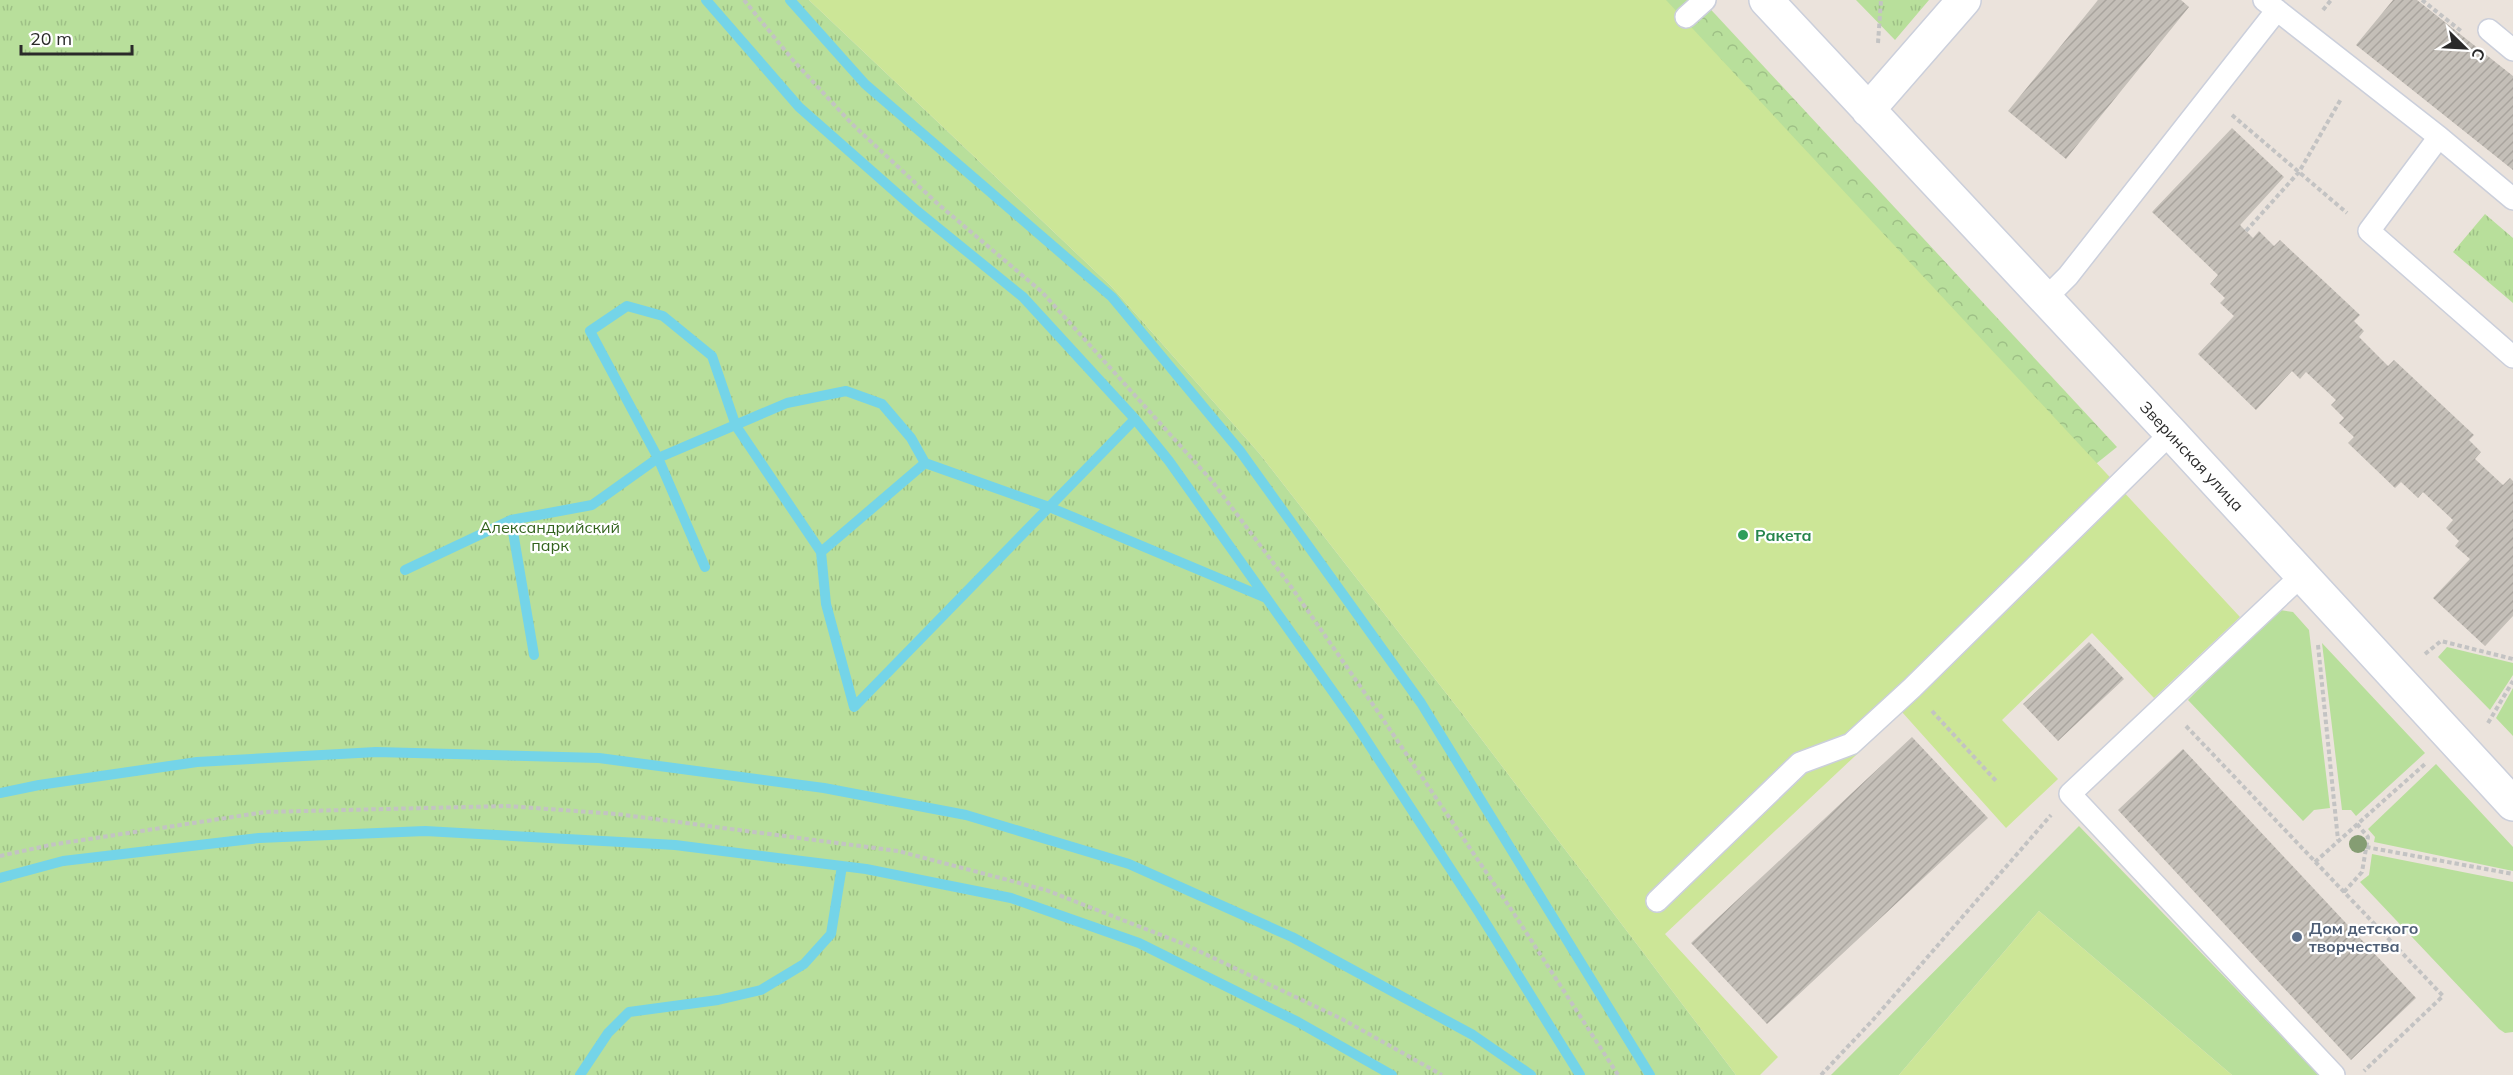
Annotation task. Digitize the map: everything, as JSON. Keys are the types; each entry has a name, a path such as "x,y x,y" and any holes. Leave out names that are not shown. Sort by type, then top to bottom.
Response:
{"street":[{"name":"Зверинская улица","path":"1766,0 2171,433 2513,804"},
{"path":"1868,110 1964,0"}],"lane":[{"path":"1686,18 1705,0"},
{"path":"2045,298 2068,276 2210,97 2271,5 2439,137 2513,199"},
{"path":"2489,30 2513,50"},
{"path":"2439,137 2369,231 2513,357"},
{"path":"1657,901 1800,763 1851,744 1912,688 2171,433"},
{"path":"2302,575 2070,794 2334,1075"}],"path":[{"path":"744,0 792,59 852,124 938,204 1042,292 1212,481 1292,588 1392,732 1511,909 1618,1075"},
{"path":"1878,47 1881,0"},
{"path":"2421,0 2466,34 2489,30"},
{"path":"2246,231 2298,172 2356,72"},
{"path":"2210,97 2369,231"},
{"path":"2317,641 2338,841"},
{"path":"2425,654 2441,641 2513,659"},
{"path":"2488,723 2513,681"},
{"path":"1912,688 1997,782"},
{"path":"2199,740 2443,996 2359,1075"},
{"path":"2315,861 2453,740"},
{"path":"0,856 50,845 265,812 507,806 617,814 898,851 1046,890 1184,944 1342,1019 1442,1075"},
{"path":"1821,1075 1872,1021 2058,807"},
{"path":"2344,892 2362,872 2368,837 2357,824"},
{"path":"2366,847 2513,874"}],"green space":[{"name":"Александрийский парк","path":"0,0 809,0 1111,286 1259,453 1464,716 1736,1075 0,1075"},
{"name":"Ракета","path":"809,0 1666,0 2240,617 2154,698 2092,633 2002,720 2058,779 2006,828 1902,712 1665,934 1778,1057 1760,1075 1736,1075 1464,716 1259,453 1111,286"},
{"path":"1636,0 1702,0 2117,447 2072,483"},
{"path":"1856,0 1929,0 1895,40"},
{"path":"2485,214 2513,238 2513,303 2453,252"},
{"path":"2280,610 2293,612 2309,630 2330,808 2314,810 2303,821 2188,700 2275,612"},
{"path":"2322,643 2425,753 2356,816 2351,810 2342,810"},
{"path":"2447,647 2513,663 2513,675 2490,710 2438,657"},
{"path":"2513,688 2513,736 2496,718"},
{"path":"2436,764 2513,847 2513,871 2374,842 2375,837 2368,829"},
{"path":"2079,826 2319,1075 2232,1075 2039,911 1899,1075 1831,1075"},
{"path":"2372,854 2513,882 2513,1032 2505,1033 2499,1029 2360,882 2369,875"},
{"path":"2039,911 2232,1075 1899,1075"}],"building":[{"path":"2098,0 2181,0 2189,7 2066,159 2008,111"},
{"path":"2393,0 2417,0 2513,76 2513,170 2356,45"},
{"path":"2232,128 2284,177 2240,225 2253,238 2259,231 2274,246 2280,240 2360,315 2354,321 2364,331 2359,337 2388,366 2394,360 2474,435 2469,440 2481,452 2475,459 2503,485 2510,478 2513,481 2513,616 2485,646 2433,598 2470,559 2455,546 2459,541 2446,528 2453,520 2423,492 2418,498 2401,482 2395,488 2348,443 2354,437 2339,423 2344,418 2331,405 2336,400 2306,372 2300,379 2292,371 2256,410 2198,354 2234,316 2220,303 2225,298 2210,284 2218,275 2152,212"},
{"path":"2089,642 2124,679 2058,741 2023,704"},
{"path":"1912,737 1988,818 1767,1024 1691,943"},
{"name":"Дом детского творчества","path":"2183,749 2416,998 2351,1060 2118,810"}],"waterway":[{"path":"706,0 799,107 917,211 1023,297 1135,419 1169,461 1353,720 1480,914 1580,1075"},
{"path":"790,0 865,84 1112,297 1240,451 1421,703 1650,1075"},
{"path":"705,567 658,458 590,331 627,306 663,316 712,356 736,426 821,552 826,604 854,707 1135,419"},
{"path":"405,570 511,520 592,505 658,458 787,403 846,391 882,404 911,438 925,463 1049,507 1266,598"},
{"path":"821,552 925,463"},
{"path":"511,520 534,655"},
{"path":"0,793 39,785 197,762 376,752 599,758 824,788 966,815 1129,864 1292,937 1473,1035 1531,1075"},
{"path":"0,878 63,861 259,838 425,831 675,845 866,869 1011,898 1139,943 1298,1022 1392,1075"},
{"path":"580,1075 608,1033 629,1012 718,1000 761,990 804,964 831,934 842,866"}],"place":[{"name":"Ракета","path":"1743,535"},
{"name":"Дом детского творчества","path":"2297,937"}]}
